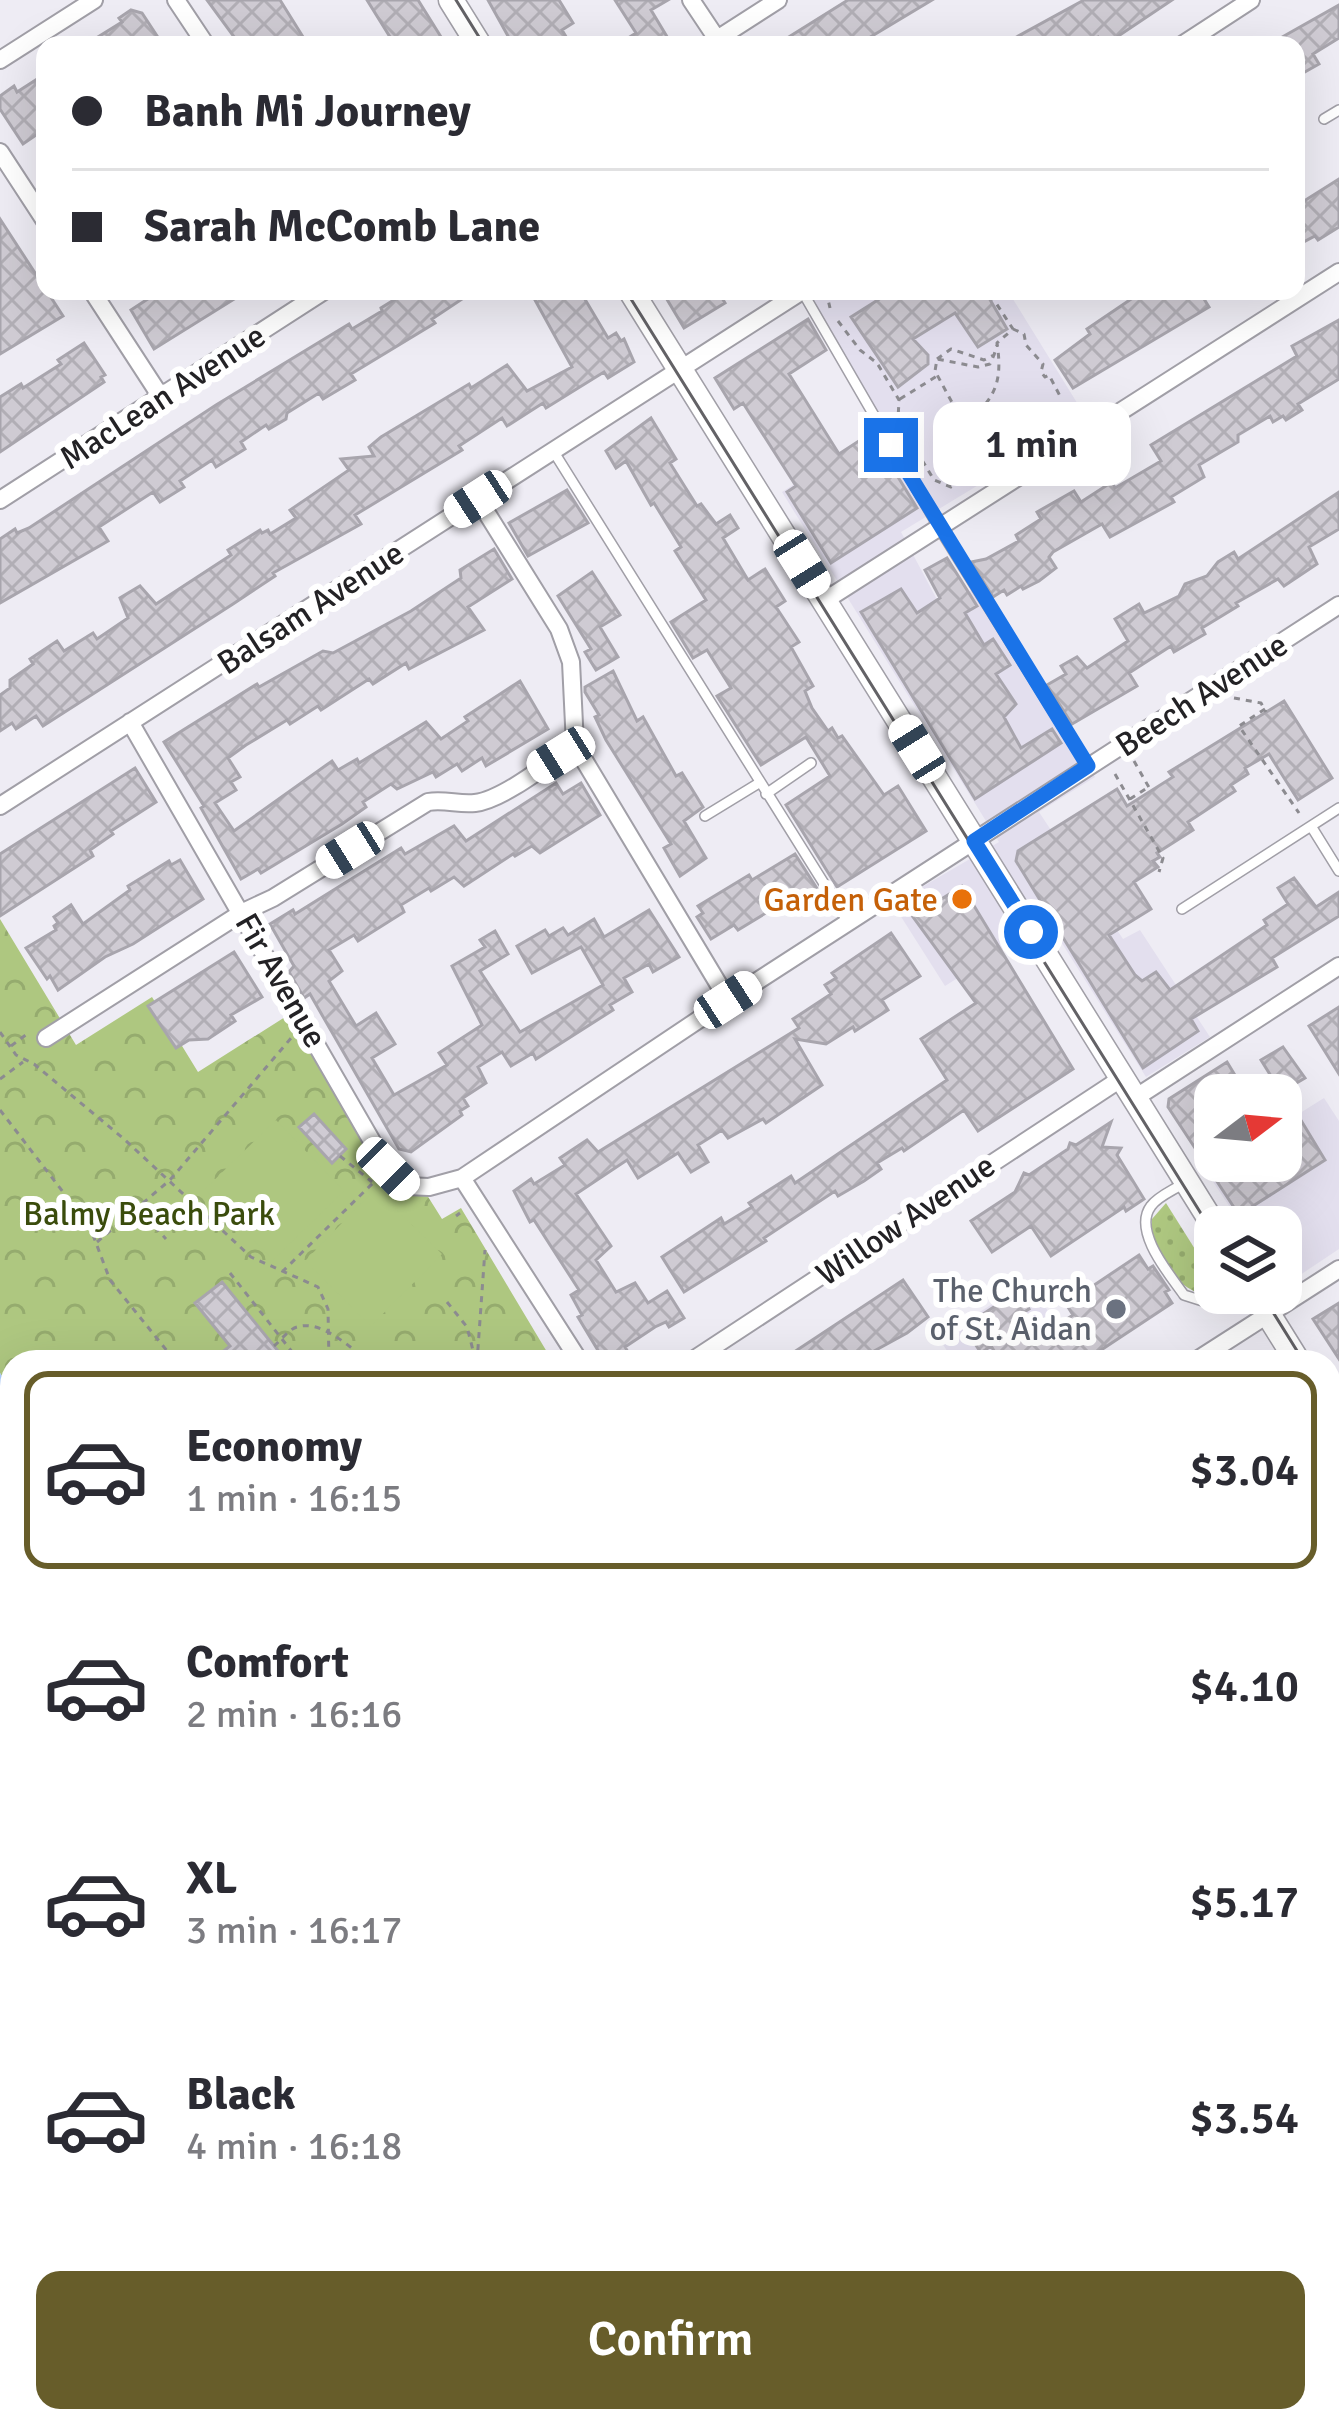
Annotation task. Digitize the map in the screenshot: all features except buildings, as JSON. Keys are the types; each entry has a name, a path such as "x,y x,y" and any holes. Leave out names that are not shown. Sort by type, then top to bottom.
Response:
{"main road":[{"path":"451,0 473,36"},
{"path":"637,300 1201,1206"},
{"path":"1268,1314 1291,1350"}],"street":[{"path":"39,36 94,0"},
{"path":"176,0 200,36"},
{"path":"691,0 710,36"},
{"path":"722,36 778,0"},
{"path":"1196,36 1251,0"},
{"path":"0,61 36,38"},
{"path":"0,152 36,206"},
{"path":"1305,294 1339,272"},
{"path":"98,300 161,397"},
{"name":"MacLean Avenue","path":"0,500 310,300"},
{"name":"Balsam Avenue","path":"0,806 787,300"},
{"path":"824,601 1295,300"},
{"path":"478,499 559,629 571,662 575,745 728,1000"},
{"name":"Beech Avenue","path":"462,1178 1339,605"},
{"name":"Fir Avenue","path":"130,722 244,912 388,1169 406,1186 429,1187 462,1178"},
{"path":"46,1038 428,802 450,798 472,804 491,799 575,745"},
{"name":"Willow Avenue","path":"709,1350 1128,1088 1339,967"},
{"path":"462,1178 572,1350"},
{"path":"1302,1286 1339,1269"},
{"path":"1208,1350 1250,1314"}],"lane":[{"path":"1324,119 1339,110"},
{"path":"807,300 938,526 1088,766"},
{"path":"552,449 848,922"},
{"path":"766,794 811,764"},
{"path":"705,815 758,782"},
{"path":"1182,909 1339,808"},
{"path":"1311,826 1339,871"},
{"path":"1186,1182 1150,1207 1145,1219 1153,1247 1184,1295 1194,1298"}],"path":[{"path":"828,300 830,312 860,350 877,363 898,400 898,419 934,480 951,488 987,466 996,466"},
{"path":"994,300 1013,329 1024,334 1026,345 1043,364 1041,372 1049,375 1060,396"},
{"path":"938,359 978,367 990,364 997,343 1013,329"},
{"path":"968,433 979,427 980,410 993,398 1001,370 997,343"},
{"path":"987,466 937,376 938,359 951,349 984,361 994,355"},
{"path":"898,400 937,376"},
{"path":"1220,694 1261,704 1266,711 1240,726 1290,804 1311,826"},
{"path":"1127,800 1150,789 1136,764"},
{"path":"1114,772 1162,858 1159,872"},
{"path":"0,1032 11,1050 170,1180 242,1250 313,1283 328,1309 329,1350"},
{"path":"95,1243 170,1180 292,1041 292,1033"},
{"path":"0,1079 26,1060"},
{"path":"0,1111 90,1227 110,1280 166,1350"},
{"path":"340,1156 374,1183"},
{"path":"282,1272 383,1174"},
{"path":"138,1208 166,1239"},
{"path":"477,1350 487,1237"},
{"path":"230,1273 291,1350"},
{"path":"447,1302 470,1333 474,1350"},
{"path":"274,1346 298,1326 328,1332 353,1350"}],"shaded area":[{"path":"807,300 1014,300 1087,419 901,532 942,609 978,586 1095,777 1039,812 1123,939 1140,930 1210,1037 1146,1077 1048,921 945,986 893,904 999,842 782,492 885,426"},
{"path":"1324,1098 1339,1121 1339,1249 1302,1274 1302,1206 1229,1206 1213,1182 1302,1182 1302,1112"},
{"path":"1028,1281 1074,1350 946,1350 939,1338"}],"green space":[{"name":"Balmy Beach Park","path":"0,919 76,1045 152,997 198,1072 293,1012 373,1142 386,1148 396,1165 405,1160 442,1219 461,1208 546,1350 0,1350"},
{"path":"276,1120 344,1191 273,1260 205,1189"},
{"path":"375,1189 442,1254 371,1326 305,1261"},
{"path":"1166,1203 1194,1248 1194,1291 1170,1272 1162,1259 1152,1219"}],"tram line":[{"path":"456,0 478,36"},
{"path":"632,300 1196,1206"},
{"path":"1274,1314 1297,1350"}],"place":[{"name":"Garden Gate","path":"962,899"},
{"name":"The Church of St. Aidan","path":"1116,1309"}],"route":[{"path":"891,445 1088,766 974,841 1031,932"}]}
